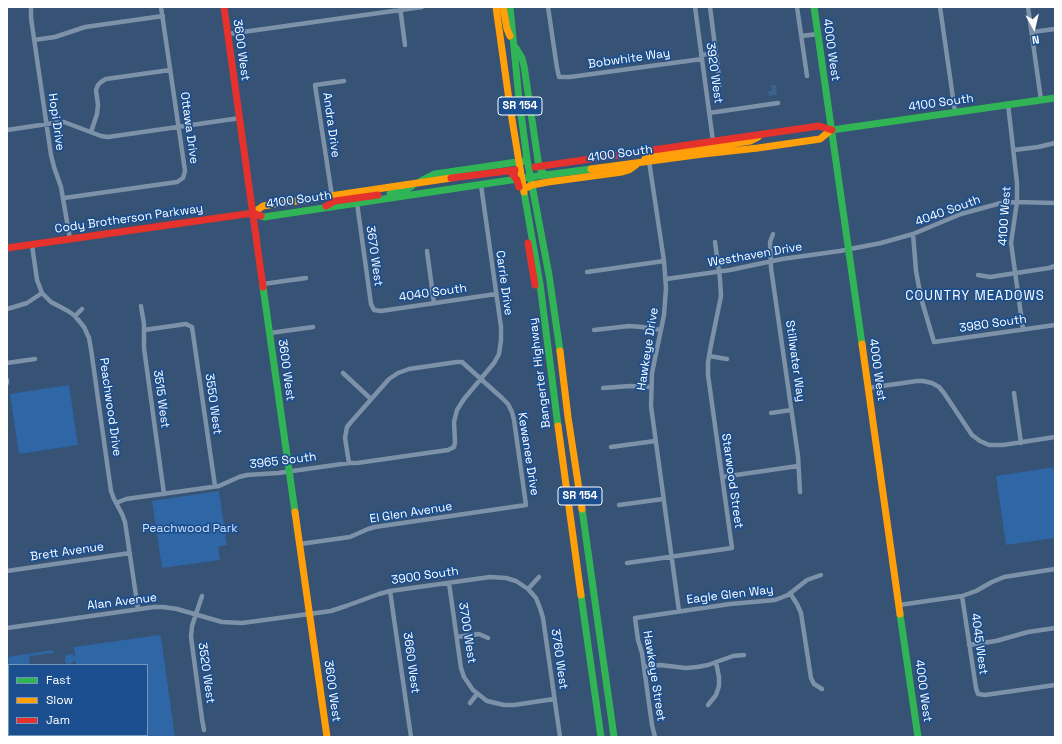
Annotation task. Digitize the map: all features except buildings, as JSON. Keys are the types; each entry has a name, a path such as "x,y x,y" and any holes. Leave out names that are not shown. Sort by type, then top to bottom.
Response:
{"main road":[{"name":"3600 West","path":"224,7 327,737"},
{"name":"Bangerter Highway","path":"496,7 520,166 520,179 525,195 544,308 566,492 601,737"},
{"path":"503,7 507,29 522,58 539,167 546,175"},
{"name":"Bangerter Highway","path":"510,7 518,94 527,159 558,331 568,417 580,492 614,737"},
{"name":"4000 West","path":"814,7 918,737"},
{"name":"4100 South","path":"253,213 263,206 448,178 510,171 520,166 529,168 539,167 819,126 831,130 1055,98"},
{"name":"4100 South","path":"253,213 264,217 520,179 531,181 546,175 820,139 831,130"},
{"path":"525,195 531,181 548,182 622,172 629,170 647,158 657,155 750,141 765,134"},
{"path":"318,209 335,201 404,191 435,174 520,166 527,159"},
{"path":"510,171 520,179 519,187 534,281 538,298 550,321 562,408 568,417"},
{"name":"Cody Brotherson Parkway","path":"7,248 253,213"}],"street":[{"name":"Hopi Drive","path":"31,7 34,40 52,160 64,198 70,239"},
{"name":"Ottawa Drive","path":"64,198 177,182 182,180 185,171 161,7"},
{"path":"228,34 422,7"},
{"name":"Bobwhite Way","path":"548,7 557,68 560,77 570,77 701,57 716,53"},
{"name":"3920 West","path":"695,7 713,141"},
{"path":"710,7 720,85"},
{"path":"797,7 807,76"},
{"path":"940,7 955,112"},
{"path":"1028,7 1041,100"},
{"path":"400,9 405,45"},
{"path":"34,40 55,37 85,27 163,16"},
{"path":"1032,32 1055,29"},
{"path":"801,36 818,34"},
{"path":"91,132 97,114 98,105 96,90 101,82 106,79 170,70"},
{"name":"Andra Drive","path":"332,196 315,85 344,81"},
{"path":"709,113 778,103"},
{"name":"4100 West","path":"1008,104 1017,183 1017,202 1011,243 1023,329"},
{"path":"7,130 64,122 101,136 108,137 240,118"},
{"path":"1014,150 1045,146 1055,143"},
{"name":"Hawkeye Drive","path":"649,161 666,279 666,302 653,369 651,412 680,611"},
{"name":"Carrie Drive","path":"454,447 454,422 457,410 464,399 494,364 499,354 501,345 501,332 481,185"},
{"name":"4040 South","path":"848,249 880,243 913,234 961,214 1001,203 1055,203"},
{"name":"3670 West","path":"357,204 371,304 374,310"},
{"name":"Stillwater Way","path":"773,234 770,242 771,268 798,456 800,492"},
{"name":"3980 South","path":"913,234 916,271 921,298 934,342 1055,325"},
{"name":"Starwood Street","path":"672,557 732,548 708,382 709,356 720,302 721,286 715,242"},
{"path":"7,309 27,303 42,293 37,280 32,244"},
{"name":"Westhaven Drive","path":"666,279 719,272 848,249"},
{"path":"427,251 434,303"},
{"path":"586,272 664,261"},
{"path":"978,275 990,277 1016,274 1055,266"},
{"path":"263,284 306,278"},
{"name":"Peachwood Drive","path":"42,293 51,302 68,310 75,316 86,330 90,342 111,491 125,522 138,609"},
{"name":"4040 South","path":"374,310 381,311 496,294"},
{"name":"3515 West","path":"142,306 144,348 164,494"},
{"path":"75,316 82,309"},
{"name":"3550 West","path":"144,330 183,325 190,326 193,332 215,486"},
{"path":"594,330 629,326 661,330"},
{"path":"270,333 313,327"},
{"path":"709,356 727,359"},
{"path":"7,363 35,359"},
{"name":"Kewanee Drive","path":"349,463 346,430 351,422 392,377 409,369 460,362 464,363 505,401 512,412 526,505"},
{"path":"343,373 371,399"},
{"path":"868,388 917,381 932,383 939,387 944,393 970,432 980,441 989,445 996,446 1021,443 1055,437"},
{"path":"603,388 630,386 651,387"},
{"path":"1014,393 1021,443"},
{"path":"771,412 791,410"},
{"path":"611,447 655,441"},
{"name":"3965 South","path":"116,503 124,499 222,485 245,475 357,463 448,450 454,447"},
{"path":"722,477 798,466"},
{"path":"619,505 663,498"},
{"name":"El Glen Avenue","path":"300,544 350,536 372,528 526,505"},
{"name":"Brett Avenue","path":"7,571 130,553"},
{"path":"627,563 672,557"},
{"path":"899,605 962,596 976,591 1004,577 1055,569"},
{"name":"Eagle Glen Way","path":"635,618 730,604 772,601 782,598 810,578 821,575"},
{"name":"3900 South","path":"310,614 335,610 390,591 490,577 501,577 516,581 528,589"},
{"path":"528,589 538,577"},
{"name":"3700 West","path":"449,583 463,672 470,686 477,694"},
{"name":"3760 West","path":"528,589 536,598 542,613 560,737"},
{"name":"3660 West","path":"390,591 411,737"},
{"path":"790,593 801,613 811,678 814,684 822,689"},
{"name":"3520 West","path":"202,596 196,614 191,640 204,730"},
{"name":"4045 West","path":"962,596 978,694 985,695 1055,685"},
{"name":"Alan Avenue","path":"7,628 154,607 168,607 215,620 235,623 310,614"},
{"name":"Hawkeye Street","path":"635,618 655,737"},
{"path":"969,645 996,641 1028,632 1055,628"},
{"path":"457,637 479,634 488,638"},
{"path":"644,667 660,665 692,667 703,666 730,657 744,655"},
{"path":"708,705 716,694 719,686 719,675 716,662"},
{"path":"470,703 477,694 487,701 504,705 554,699"}],"green space":[{"path":"69,385 78,445 19,454 10,394"},
{"path":"1055,467 1055,538 1006,545 996,476"},
{"name":"Peachwood Park","path":"219,491 227,545 218,547 220,560 162,568 152,501"},
{"path":"159,635 161,637 175,737 86,737 148,736 148,664 76,664 75,660 70,664 67,664 65,662 66,655 71,654 75,656 74,647"},
{"path":"53,650 53,653 29,656 30,664 8,664 8,668 7,657"}],"shaded area":[{"path":"771,85 776,85 777,95 769,96 768,91 772,91"}],"traffic: fast":[{"path":"510,7 519,99 527,159 549,275 560,351"},
{"path":"814,7 862,344"},
{"path":"516,48 522,58 524,66 539,167 546,175"},
{"path":"832,130 1055,98"},
{"path":"421,181 435,174 524,161"},
{"path":"261,216 264,217 591,169"},
{"path":"390,194 404,191 412,186"},
{"path":"524,192 540,284 558,426"},
{"path":"263,287 295,512"},
{"path":"582,509 614,737"},
{"path":"581,595 601,737"},
{"path":"900,614 918,737"}],"traffic: slow":[{"path":"496,7 524,192"},
{"path":"503,7 507,29 510,36"},
{"path":"591,169 820,139 831,130"},
{"path":"645,159 657,155 750,141 758,137"},
{"path":"528,187 548,182 622,172 629,170 636,165"},
{"path":"253,213 263,206 451,178"},
{"path":"862,344 900,614"},
{"path":"560,351 582,509"},
{"path":"558,426 581,595"},
{"path":"295,512 327,737"}],"traffic: jam":[{"path":"224,7 263,287"},
{"path":"535,167 819,126 832,130"},
{"path":"451,178 515,170"},
{"path":"510,171 517,180 519,187"},
{"path":"326,206 335,201 378,195"},
{"path":"7,248 253,213 261,216"},
{"path":"528,243 535,285"}],"district":[{"name":"COUNTRY MEADOWS","path":"975,296"}]}
